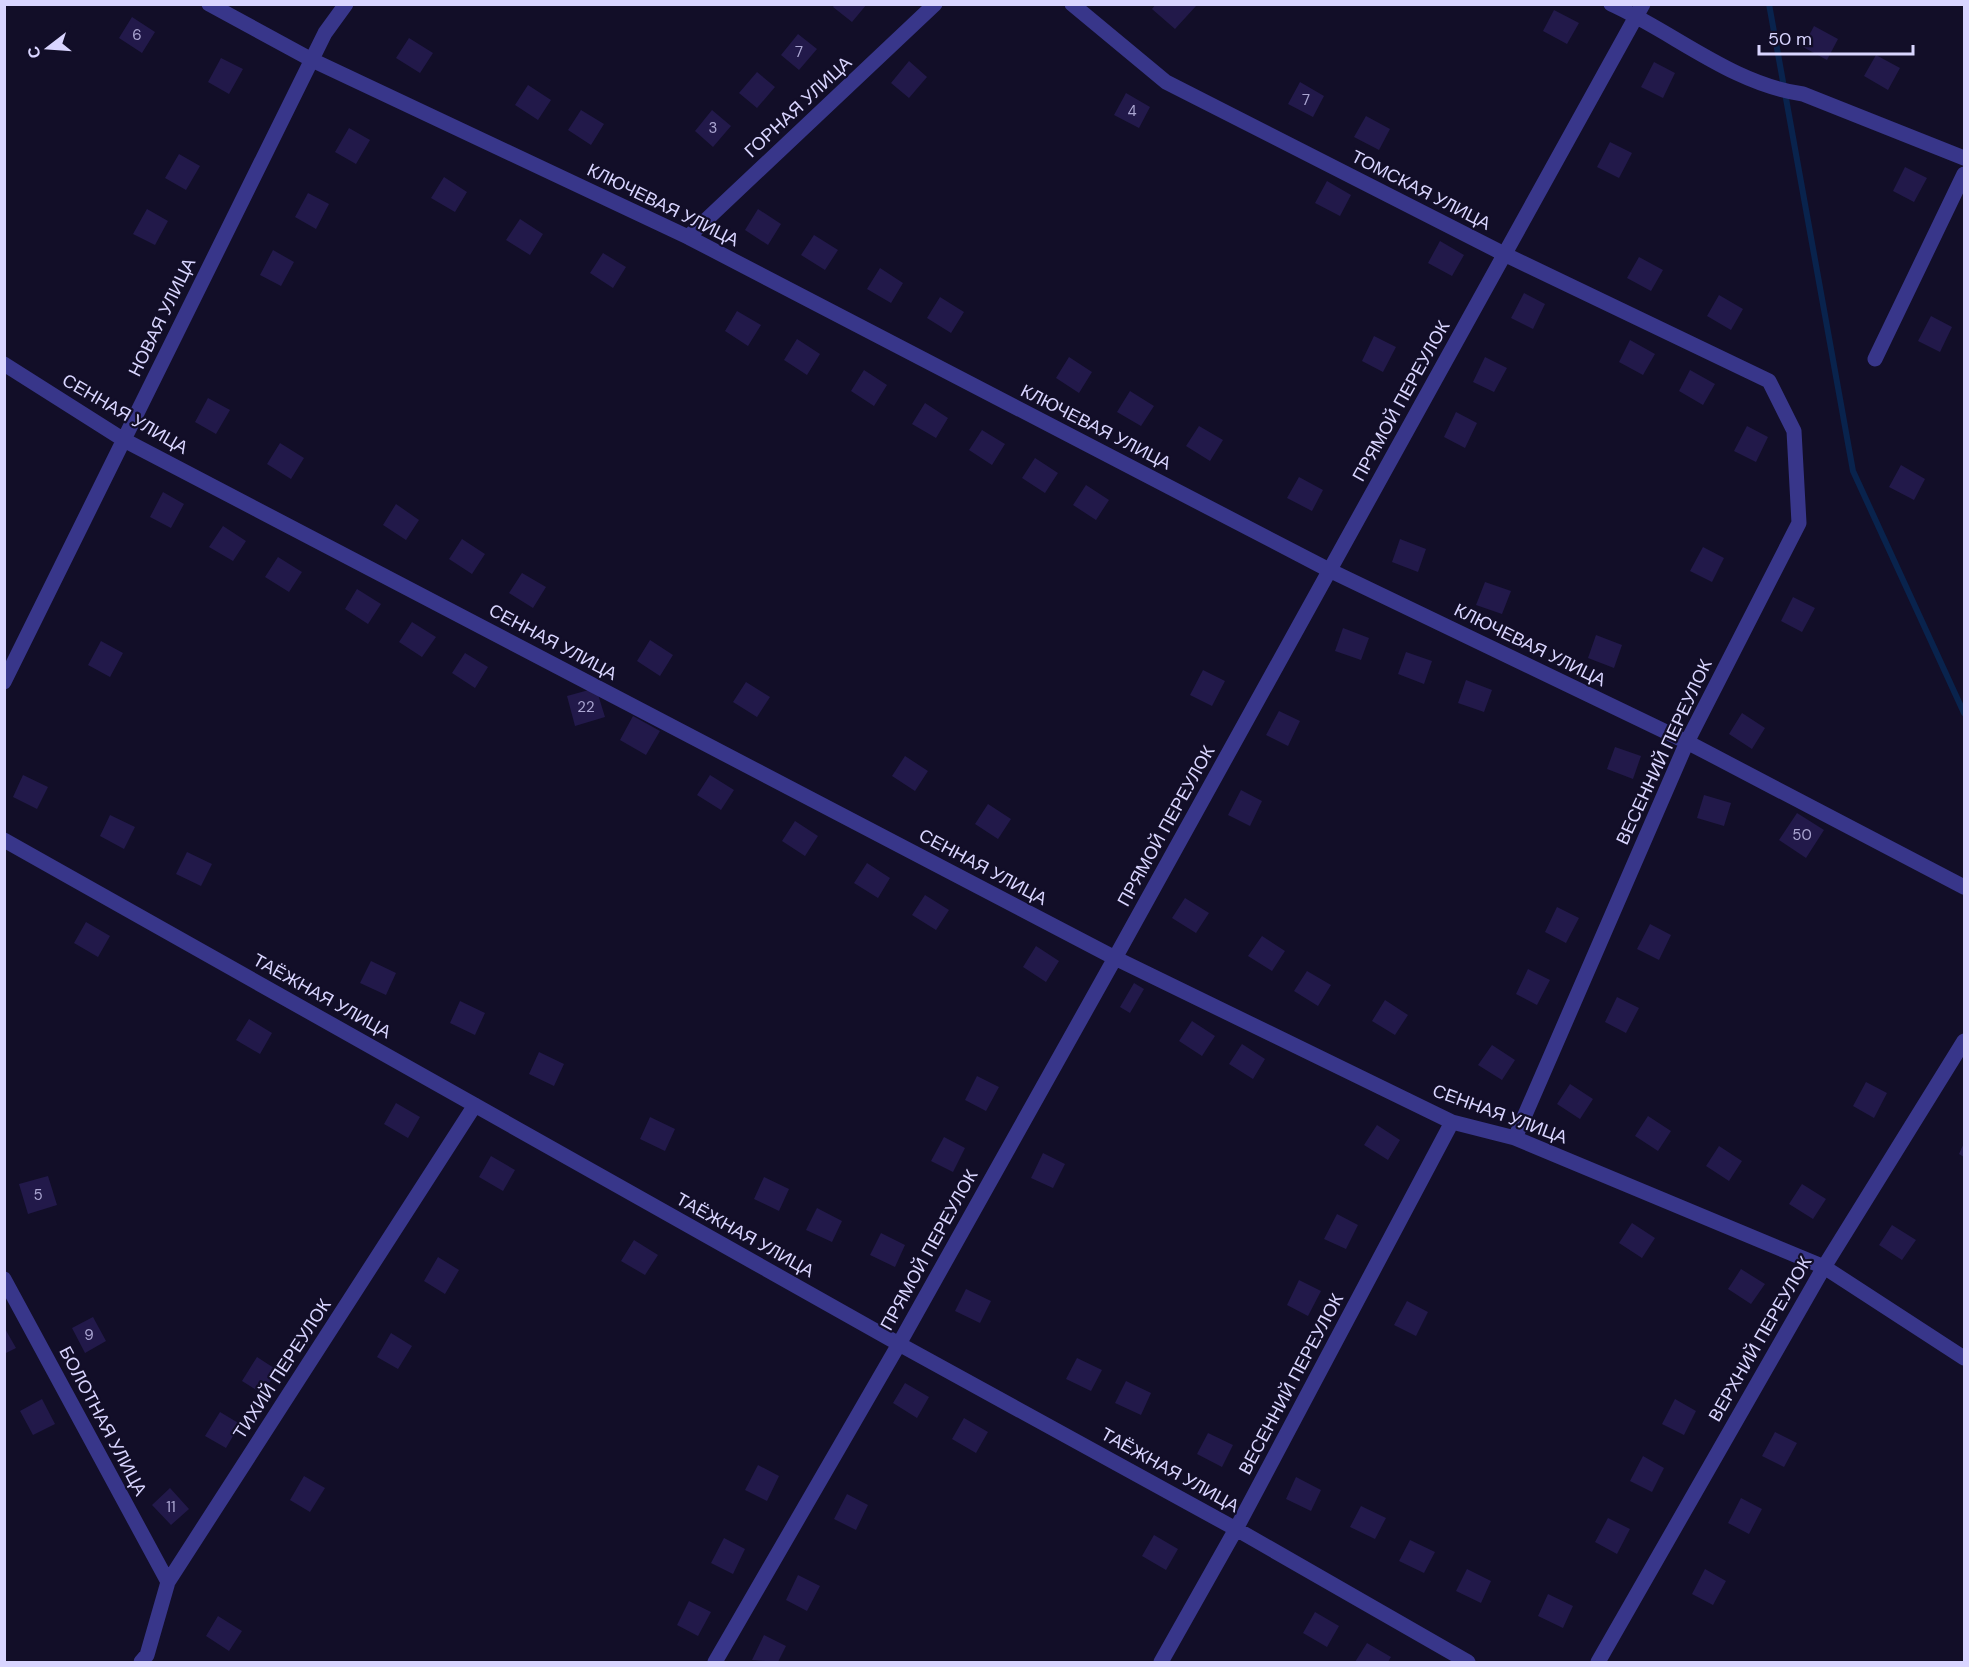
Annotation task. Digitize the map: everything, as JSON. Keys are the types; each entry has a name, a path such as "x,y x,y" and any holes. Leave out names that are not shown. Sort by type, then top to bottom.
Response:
{"street":[{"name":"КЛЮЧЕВАЯ УЛИЦА","path":"209,4 312,60 688,237 1329,570 1687,742 1965,887"},
{"name":"НОВАЯ УЛИЦА","path":"4,682 325,33 346,4"},
{"name":"ГОРНАЯ УЛИЦА","path":"688,237 935,4"},
{"name":"ТОМСКАЯ УЛИЦА","path":"1072,4 1166,82 1506,255 1769,381"},
{"path":"1611,4 1639,10 1748,79 1785,91 1803,93 1965,158"},
{"name":"ПРЯМОЙ ПЕРЕУЛОК","path":"715,1662 899,1344 1115,958 1506,255 1639,10"},
{"path":"1875,359 1965,174"},
{"name":"СЕННАЯ УЛИЦА","path":"4,364 124,440 1115,958 1452,1122 1515,1138 1824,1267 1965,1358"},
{"name":"ВЕСЕННИЙ ПЕРЕУЛОК","path":"1515,1138 1687,742 1799,523 1794,431 1769,381"},
{"name":"ТАЁЖНАЯ УЛИЦА","path":"4,840 899,1344 1236,1528 1468,1662"},
{"name":"ВЕРХНИЙ ПЕРЕУЛОК","path":"1598,1662 1824,1267 1965,1041"},
{"name":"ТИХИЙ ПЕРЕУЛОК","path":"149,1660 168,1582 475,1105"},
{"name":"ВЕСЕННИЙ ПЕРЕУЛОК","path":"1161,1662 1236,1528 1452,1122"},
{"name":"БОЛОТНАЯ УЛИЦА","path":"4,1279 168,1582"}],"building":[{"path":"835,4 867,4 852,22 833,7"},
{"path":"1156,4 1193,4 1196,6 1175,29 1152,9"},
{"path":"1554,10 1579,23 1567,44 1543,31"},
{"path":"132,17 155,32 142,53 119,38"},
{"path":"1814,26 1838,39 1827,60 1803,47"},
{"path":"798,34 817,49 799,70 781,55"},
{"path":"409,38 433,53 420,73 396,58"},
{"path":"1876,55 1900,68 1888,90 1864,76"},
{"path":"221,58 243,69 229,94 208,82"},
{"path":"909,61 927,77 909,98 891,83"},
{"path":"1654,62 1675,73 1663,98 1641,87"},
{"path":"757,72 775,87 757,108 739,93"},
{"path":"1300,82 1324,96 1313,117 1288,104"},
{"path":"528,85 551,100 538,120 515,105"},
{"path":"1126,93 1150,107 1139,128 1114,115"},
{"path":"581,110 604,124 591,145 568,130"},
{"path":"712,110 731,126 713,147 695,131"},
{"path":"1366,116 1390,129 1379,150 1354,137"},
{"path":"349,128 370,140 356,164 335,152"},
{"path":"1610,142 1632,153 1619,178 1597,167"},
{"path":"179,154 200,166 186,190 165,178"},
{"path":"1905,167 1927,178 1914,202 1893,191"},
{"path":"444,177 467,192 455,212 431,198"},
{"path":"1327,181 1351,195 1340,216 1315,203"},
{"path":"308,193 329,204 316,229 295,217"},
{"path":"147,209 168,221 155,245 133,234"},
{"path":"758,209 781,224 768,245 745,230"},
{"path":"520,219 543,234 530,255 506,240"},
{"path":"814,235 838,250 825,270 801,255"},
{"path":"1440,241 1464,255 1452,276 1428,263"},
{"path":"273,250 294,262 281,286 260,275"},
{"path":"603,253 626,267 613,288 590,273"},
{"path":"1639,257 1663,270 1651,291 1627,278"},
{"path":"880,268 903,283 891,303 867,289"},
{"path":"1524,293 1545,304 1533,329 1511,318"},
{"path":"1719,295 1743,309 1731,330 1707,316"},
{"path":"940,297 964,312 951,333 927,318"},
{"path":"737,311 761,325 748,346 725,331"},
{"path":"1931,316 1952,327 1940,352 1918,341"},
{"path":"1374,336 1396,347 1383,372 1362,361"},
{"path":"797,339 820,354 807,375 784,360"},
{"path":"1630,340 1655,354 1643,375 1619,362"},
{"path":"1069,357 1092,372 1079,393 1056,378"},
{"path":"1485,357 1507,368 1494,392 1473,382"},
{"path":"864,370 887,385 874,406 851,391"},
{"path":"1690,370 1715,384 1703,405 1679,391"},
{"path":"1130,391 1154,406 1141,426 1117,412"},
{"path":"208,398 230,410 216,434 195,422"},
{"path":"925,403 948,418 936,438 912,424"},
{"path":"1456,412 1477,423 1465,448 1444,437"},
{"path":"1199,426 1223,440 1210,461 1186,446"},
{"path":"1747,426 1768,437 1756,462 1734,451"},
{"path":"982,430 1005,444 992,465 969,450"},
{"path":"280,443 304,458 291,479 267,464"},
{"path":"1035,458 1058,473 1045,493 1022,478"},
{"path":"1901,465 1925,479 1914,500 1889,487"},
{"path":"1299,477 1323,490 1312,511 1287,498"},
{"path":"1086,485 1109,500 1096,520 1073,505"},
{"path":"163,492 184,504 171,528 150,517"},
{"path":"396,504 419,520 406,540 383,525"},
{"path":"223,526 246,541 233,561 209,547"},
{"path":"462,539 485,554 472,574 449,559"},
{"path":"1400,539 1426,549 1418,572 1392,562"},
{"path":"1703,547 1724,558 1712,582 1690,571"},
{"path":"278,557 302,572 289,592 265,577"},
{"path":"522,573 546,587 533,608 509,593"},
{"path":"1485,582 1511,591 1502,614 1476,605"},
{"path":"357,589 381,604 368,624 345,609"},
{"path":"1793,597 1815,608 1802,632 1781,621"},
{"path":"412,622 436,637 422,657 399,642"},
{"path":"1343,628 1369,638 1361,660 1335,651"},
{"path":"1596,635 1622,645 1614,668 1588,658"},
{"path":"650,640 673,655 660,676 637,661"},
{"path":"101,641 123,653 110,677 88,665"},
{"path":"1406,652 1432,661 1424,684 1398,674"},
{"path":"465,653 488,667 475,688 452,673"},
{"path":"1203,670 1225,681 1212,706 1190,695"},
{"path":"1466,680 1492,690 1484,712 1458,703"},
{"path":"746,682 770,697 757,717 733,702"},
{"path":"596,688 605,717 575,726 567,696"},
{"path":"1279,711 1300,721 1288,746 1266,735"},
{"path":"1742,713 1765,728 1752,749 1729,734"},
{"path":"633,716 660,731 646,755 620,740"},
{"path":"1615,747 1641,756 1633,779 1607,769"},
{"path":"905,756 928,771 915,791 892,776"},
{"path":"23,775 48,787 37,809 13,797"},
{"path":"710,775 734,790 721,810 697,795"},
{"path":"1241,790 1262,801 1250,826 1228,815"},
{"path":"1704,795 1731,803 1724,826 1697,818"},
{"path":"988,804 1011,819 998,839 975,824"},
{"path":"1797,813 1824,830 1806,858 1779,840"},
{"path":"110,815 135,827 124,849 100,836"},
{"path":"795,821 818,836 805,856 782,841"},
{"path":"187,852 212,864 201,886 176,874"},
{"path":"867,863 890,878 878,898 854,883"},
{"path":"925,895 949,910 936,930 912,915"},
{"path":"1185,898 1209,913 1196,933 1172,918"},
{"path":"1557,907 1579,918 1566,943 1545,932"},
{"path":"86,922 110,936 98,957 74,943"},
{"path":"1650,924 1671,935 1659,960 1637,949"},
{"path":"1262,936 1285,951 1272,971 1248,956"},
{"path":"1036,946 1059,961 1046,982 1023,967"},
{"path":"371,961 396,973 386,995 360,983"},
{"path":"1528,969 1550,980 1537,1005 1516,994"},
{"path":"1307,971 1331,985 1318,1006 1294,991"},
{"path":"1134,983 1144,989 1130,1013 1120,1007"},
{"path":"1617,997 1639,1008 1626,1033 1605,1022"},
{"path":"1385,1000 1408,1015 1395,1035 1372,1021"},
{"path":"460,1001 485,1013 475,1035 450,1023"},
{"path":"249,1019 272,1033 260,1054 236,1040"},
{"path":"1192,1021 1215,1036 1202,1056 1179,1041"},
{"path":"1242,1044 1265,1059 1253,1079 1229,1064"},
{"path":"1492,1045 1515,1060 1502,1080 1478,1065"},
{"path":"539,1052 564,1064 554,1086 529,1074"},
{"path":"977,1076 999,1087 986,1111 965,1100"},
{"path":"1866,1082 1887,1093 1874,1118 1853,1106"},
{"path":"1570,1084 1593,1099 1580,1119 1557,1104"},
{"path":"396,1103 420,1117 408,1138 384,1124"},
{"path":"1648,1116 1671,1131 1658,1151 1635,1136"},
{"path":"650,1117 675,1129 665,1151 640,1139"},
{"path":"1377,1125 1400,1140 1388,1160 1364,1145"},
{"path":"944,1137 965,1148 953,1172 931,1161"},
{"path":"1964,1143 1964,1157 1959,1154"},
{"path":"1719,1146 1742,1161 1729,1181 1706,1166"},
{"path":"1043,1153 1065,1164 1053,1188 1031,1178"},
{"path":"491,1156 515,1170 503,1191 479,1177"},
{"path":"48,1176 57,1205 28,1214 19,1184"},
{"path":"764,1177 789,1189 779,1211 754,1199"},
{"path":"1802,1184 1826,1199 1813,1219 1789,1204"},
{"path":"817,1208 842,1221 832,1242 806,1230"},
{"path":"1337,1214 1358,1225 1346,1249 1324,1239"},
{"path":"1632,1223 1655,1238 1642,1258 1619,1243"},
{"path":"1892,1225 1916,1240 1902,1260 1879,1245"},
{"path":"881,1233 905,1245 895,1267 870,1255"},
{"path":"634,1240 658,1255 645,1275 621,1261"},
{"path":"438,1257 459,1270 445,1294 424,1281"},
{"path":"1741,1269 1765,1284 1751,1304 1728,1289"},
{"path":"1299,1280 1321,1291 1308,1316 1287,1305"},
{"path":"966,1289 991,1301 980,1323 955,1311"},
{"path":"1407,1301 1428,1312 1416,1336 1394,1325"},
{"path":"93,1317 106,1341 85,1353 72,1328"},
{"path":"4,1327 16,1348 4,1354"},
{"path":"391,1333 412,1346 398,1369 377,1357"},
{"path":"257,1357 277,1370 263,1394 242,1381"},
{"path":"1077,1358 1102,1370 1091,1391 1066,1379"},
{"path":"1126,1381 1151,1393 1141,1415 1115,1403"},
{"path":"905,1383 929,1397 917,1418 893,1403"},
{"path":"42,1399 55,1424 33,1435 20,1411"},
{"path":"1675,1399 1696,1411 1684,1435 1662,1424"},
{"path":"220,1412 240,1424 226,1448 205,1436"},
{"path":"964,1418 988,1432 976,1453 952,1439"},
{"path":"1775,1432 1797,1443 1784,1467 1762,1456"},
{"path":"1208,1433 1233,1445 1222,1467 1197,1454"},
{"path":"1643,1456 1664,1468 1652,1492 1630,1481"},
{"path":"758,1465 779,1476 767,1501 745,1490"},
{"path":"304,1476 325,1488 310,1512 290,1500"},
{"path":"1296,1477 1321,1490 1311,1511 1286,1499"},
{"path":"170,1488 189,1509 171,1525 152,1505"},
{"path":"847,1494 868,1505 856,1530 834,1519"},
{"path":"1741,1498 1762,1509 1749,1534 1728,1523"},
{"path":"1361,1506 1386,1518 1375,1539 1350,1527"},
{"path":"1608,1518 1630,1529 1617,1554 1595,1542"},
{"path":"1154,1535 1178,1549 1166,1570 1142,1556"},
{"path":"724,1538 745,1549 733,1574 711,1563"},
{"path":"1410,1540 1435,1552 1424,1573 1399,1561"},
{"path":"1467,1569 1491,1581 1481,1603 1456,1591"},
{"path":"1705,1569 1726,1581 1713,1605 1692,1594"},
{"path":"798,1575 820,1586 807,1611 786,1600"},
{"path":"1548,1594 1573,1606 1563,1628 1538,1616"},
{"path":"689,1601 711,1612 698,1636 677,1625"},
{"path":"1315,1612 1339,1626 1327,1647 1303,1633"},
{"path":"218,1616 242,1631 229,1651 206,1636"},
{"path":"764,1635 786,1646 778,1662 752,1660"},
{"path":"1367,1643 1391,1657 1388,1662 1355,1662"}],"waterway":[{"path":"1769,4 1853,471 1964,713"}]}
